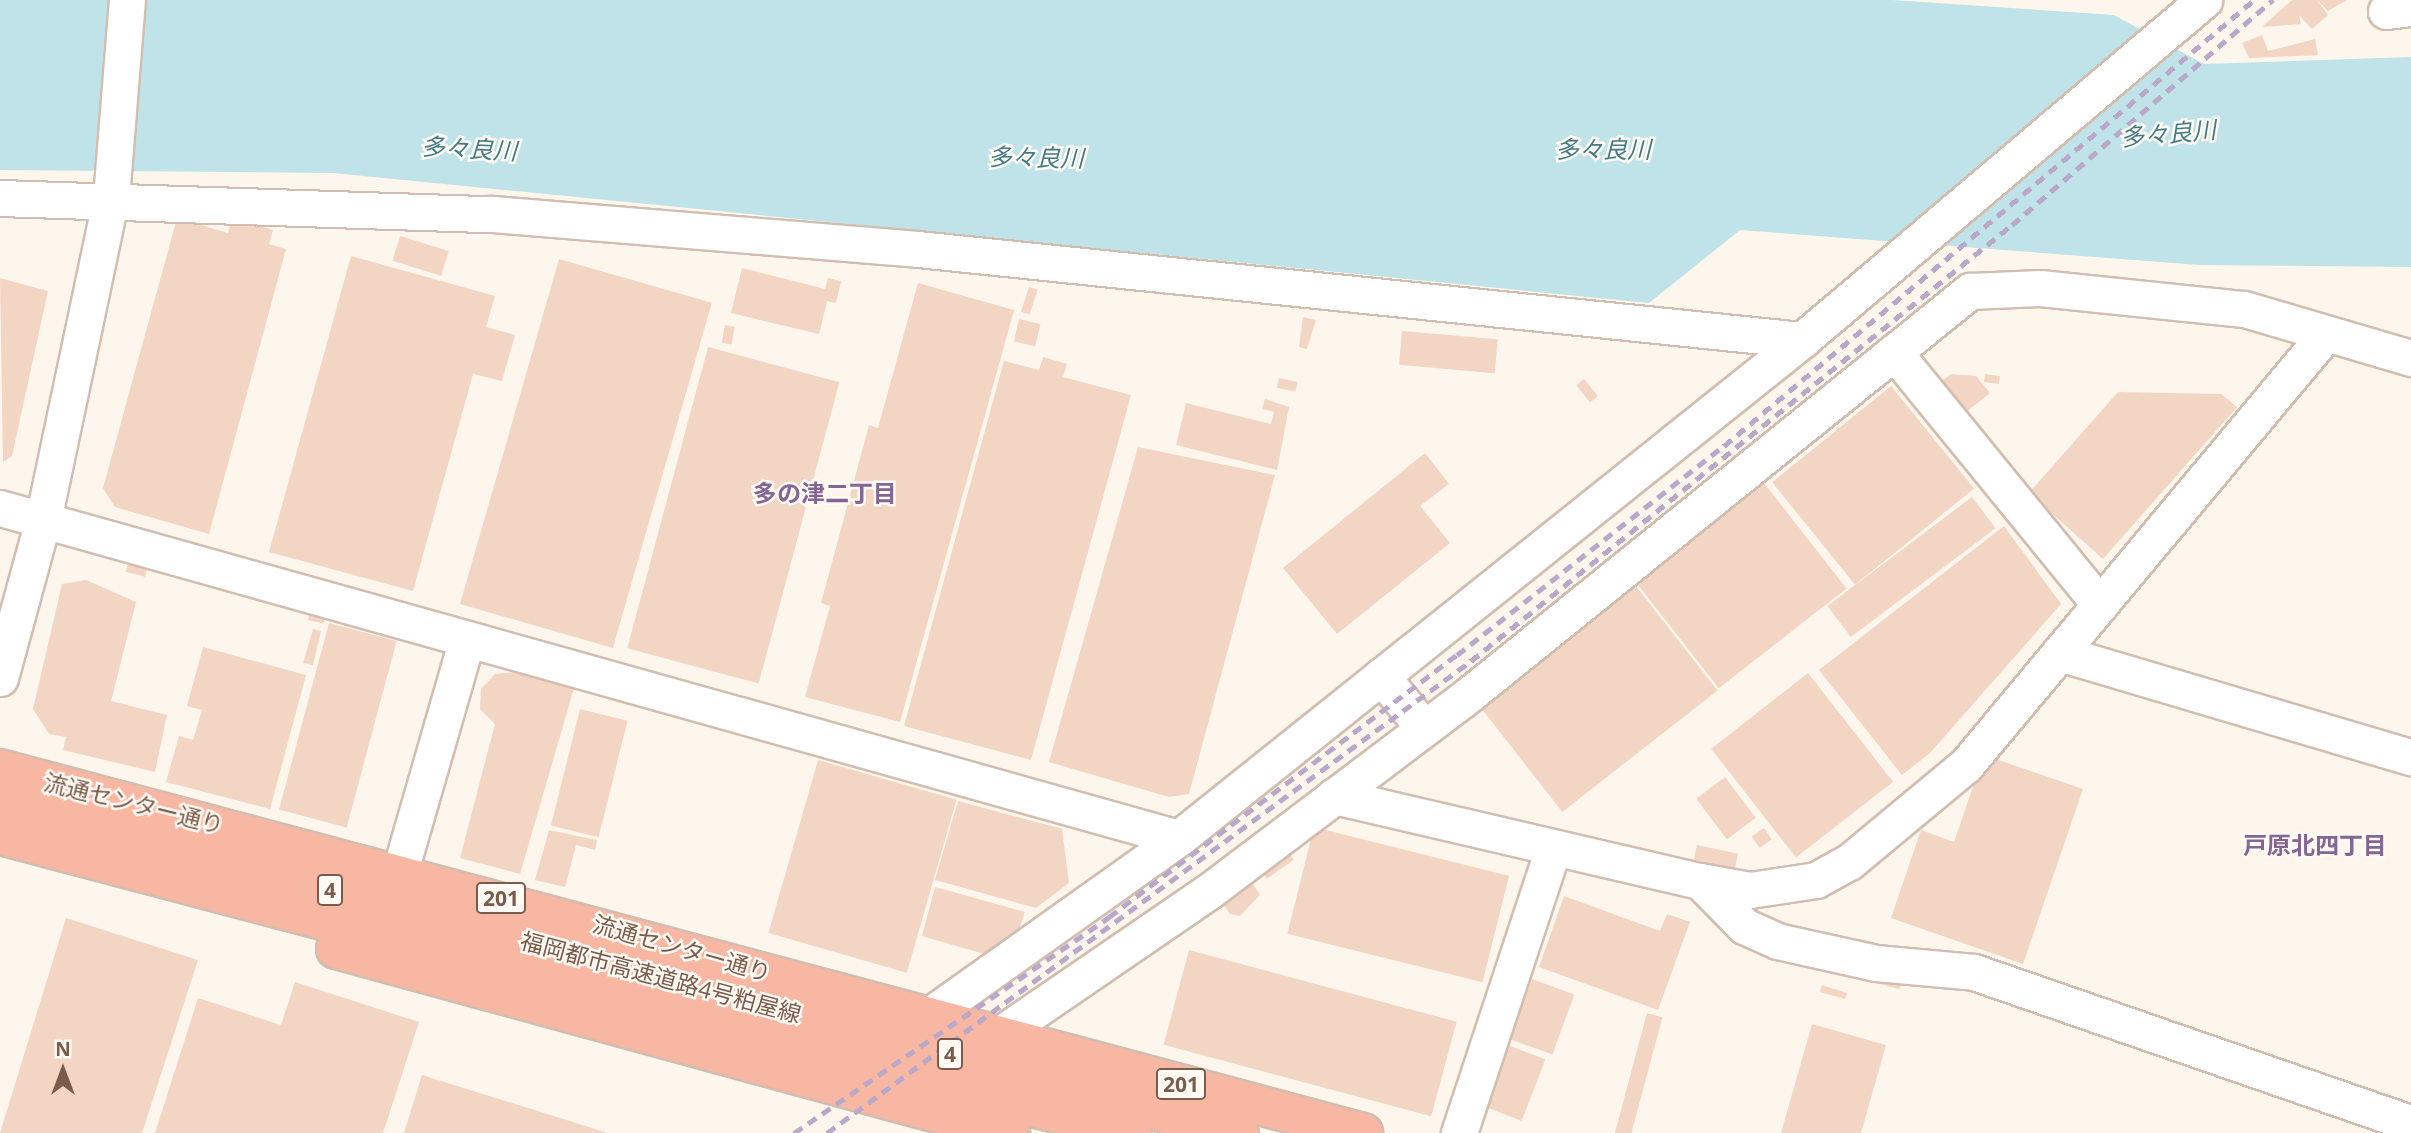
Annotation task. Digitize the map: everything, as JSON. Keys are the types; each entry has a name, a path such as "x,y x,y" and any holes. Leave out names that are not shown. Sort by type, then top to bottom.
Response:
{"highway":[{"name":"流通センター通り","path":"0,769 400,871 927,1017 1363,1133"},
{"name":"福岡都市高速道路4号粕屋線","path":"0,803 657,992 1131,1133"},
{"name":"福岡都市高速道路4号粕屋線","path":"0,835 1239,1133"},
{"path":"0,855 1010,1133"}],"street":[{"path":"0,678 43,520 111,198 118,155 127,0"},
{"path":"927,1017 1179,838 1802,340 2189,6"},
{"path":"0,198 111,198 492,214 904,248 1802,340"},
{"path":"999,1035 1208,892 1424,728 1970,291 2040,288 2244,309 2324,336 2411,358"},
{"path":"1334,796 1553,849 1750,890 1816,880 1849,862 1966,765 2324,336"},
{"path":"1894,352 2100,605"},
{"path":"0,508 1179,838"},
{"path":"400,871 467,639"},
{"path":"2059,653 2411,757"},
{"path":"1381,676 1424,728"},
{"path":"1459,1133 1553,849"},
{"path":"1700,881 1744,926 1777,942 1877,963 1973,972 2411,1123"}],"water":[{"name":"多々良川","path":"0,0 1892,0 2114,15 2204,64 2411,57 2411,267 2200,265 1740,230 1649,303 333,173 0,170"}],"building":[{"path":"2292,0 2317,0 2328,15 2312,29 2299,15 2301,24 2262,27"},
{"path":"2317,0 2347,0 2328,11"},
{"path":"2262,35 2268,51 2315,39 2318,55 2249,58 2242,43"},
{"path":"177,218 228,233 232,218 273,230 269,244 286,249 209,534 115,507 103,488"},
{"path":"400,236 449,251 441,276 392,261"},
{"path":"351,256 495,296 486,327 515,335 502,381 473,374 413,591 269,552"},
{"path":"559,259 712,303 613,648 460,604"},
{"path":"742,268 825,289 828,278 841,281 836,303 827,301 819,334 731,313"},
{"path":"0,278 48,291 12,456 3,462"},
{"path":"918,283 1014,310 900,722 805,697 830,606 821,603 869,425 878,428"},
{"path":"1029,287 1038,290 1030,315 1021,312"},
{"path":"1303,317 1316,320 1307,349 1299,347"},
{"path":"1019,319 1040,324 1035,346 1014,341"},
{"path":"725,325 735,327 731,345 722,343"},
{"path":"1402,331 1498,339 1495,373 1399,365"},
{"path":"708,347 839,382 759,684 627,648"},
{"path":"1043,357 1067,364 1063,377 1131,395 1031,760 904,726 1004,361 1039,370"},
{"path":"1951,374 1976,376 1990,393 1965,413 1940,382"},
{"path":"1985,374 2000,376 1999,384 1984,382"},
{"path":"1279,378 1298,382 1296,392 1277,388"},
{"path":"1584,379 1598,396 1590,402 1576,385"},
{"path":"1891,386 1974,489 1855,585 1772,482"},
{"path":"2118,392 2221,394 2237,407 2103,559 2029,493"},
{"path":"1265,399 1289,407 1277,470 1176,445 1186,403 1271,424 1274,412 1262,409"},
{"path":"1138,447 1275,475 1189,794 1169,797 1049,762"},
{"path":"1425,453 1449,484 1420,506 1450,543 1337,634 1283,568"},
{"path":"1764,483 1846,589 1719,688 1636,583"},
{"path":"1972,497 1995,528 1851,637 1827,606"},
{"path":"2004,526 2061,604 1930,753 1902,775 1819,670"},
{"path":"128,563 147,568 145,577 126,572"},
{"path":"86,580 136,602 111,701 167,715 155,772 63,750 66,737 49,734 33,709 62,584"},
{"path":"1635,585 1717,691 1562,812 1480,706"},
{"path":"310,612 325,616 323,624 308,620"},
{"path":"329,623 397,641 347,828 279,809"},
{"path":"313,629 321,631 313,665 303,663"},
{"path":"203,647 306,675 270,809 166,782 179,736 193,740 202,710 187,706"},
{"path":"515,672 574,688 520,874 460,858 495,724 480,709 481,689 495,674"},
{"path":"1808,673 1893,782 1796,857 1711,749"},
{"path":"580,709 628,721 599,837 551,825"},
{"path":"1984,755 2083,789 2023,964 1891,918 1921,830 1954,842"},
{"path":"818,760 956,800 907,973 768,933"},
{"path":"1725,777 1756,818 1727,839 1696,799"},
{"path":"958,801 1062,829 1069,883 1036,908 935,880"},
{"path":"1314,827 1509,876 1482,982 1287,934"},
{"path":"1764,828 1772,840 1759,848 1752,836"},
{"path":"549,830 597,840 595,850 576,845 565,887 535,880"},
{"path":"1697,845 1738,854 1735,868 1694,860"},
{"path":"1287,850 1294,860 1267,879 1260,869"},
{"path":"1249,878 1260,895 1240,916 1230,914 1219,899"},
{"path":"935,887 1025,912 1020,927 984,954 922,936"},
{"path":"1564,896 1660,931 1667,914 1690,922 1658,1010 1539,967"},
{"path":"66,918 198,960 142,1133 0,1133"},
{"path":"1189,950 1457,1022 1431,1116 1164,1045"},
{"path":"1832,963 1902,982 1899,989 1830,971"},
{"path":"1532,979 1574,994 1552,1055 1510,1039"},
{"path":"295,982 419,1022 383,1133 155,1133 198,998 281,1025"},
{"path":"1822,985 1847,993 1845,999 1820,992"},
{"path":"1647,1013 1662,1017 1631,1133 1615,1133"},
{"path":"1812,1024 1886,1045 1861,1133 1781,1133"},
{"path":"1508,1045 1545,1059 1522,1121 1484,1107"},
{"path":"422,1075 605,1132 605,1133 404,1133"}],"railway":[{"path":"794,1133 1109,917 1457,655 1724,446 2254,0"},
{"path":"827,1133 1471,661 2012,225 2273,0"}],"district":[{"name":"多の津二丁目","path":"825,493"},
{"name":"戸原北四丁目","path":"2315,845"}]}
